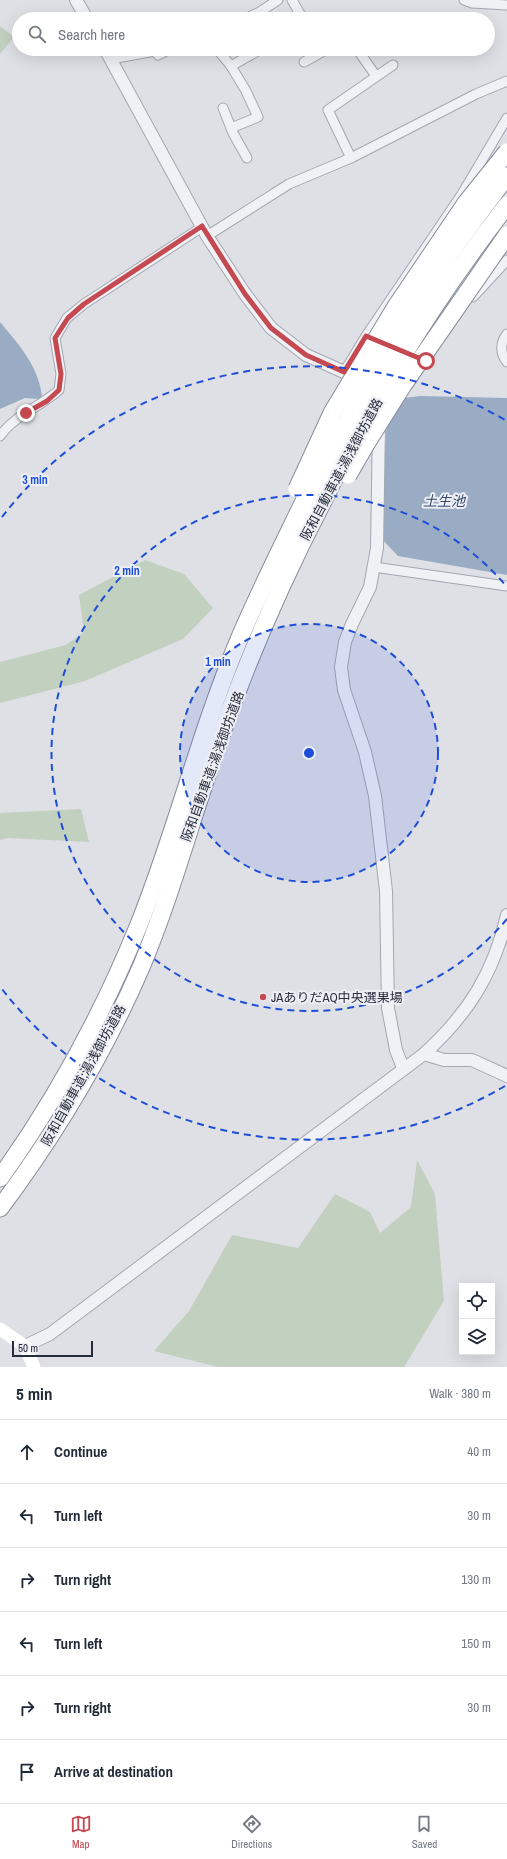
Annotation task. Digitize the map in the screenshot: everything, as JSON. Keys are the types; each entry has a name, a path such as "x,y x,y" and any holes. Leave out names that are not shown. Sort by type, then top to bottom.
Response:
{"highway":[{"path":"314,498 332,412 397,305 466,203 507,152"},
{"name":"阪和自動車道;湯浅御坊道路","path":"0,1208 26,1173 79,1088 105,1043 139,970 168,894 218,742 314,498 354,405 401,328 471,225 507,176"},
{"name":"阪和自動車道;湯浅御坊道路","path":"0,1178 28,1137 76,1057 99,1014 138,927 238,642 314,498 361,427 423,324 485,233 507,205"},
{"path":"314,498 366,444 403,385 507,235"}],"main road":[{"path":"0,1329 25,1346 34,1367"}],"street":[{"path":"76,0 83,12"},
{"path":"260,12 278,0"},
{"path":"292,0 299,12"},
{"path":"464,0 472,3 507,5"},
{"path":"109,56 205,231 245,294 271,328 306,355 344,372 365,387 373,400 379,426 377,548 370,587 347,636 341,667 344,690 365,752 375,796 386,891 388,1008 396,1050 403,1068"},
{"path":"223,56 231,66 246,91 258,117 231,128"},
{"path":"231,66 249,56"},
{"path":"304,62 315,56"},
{"path":"362,56 376,76"},
{"path":"351,158 328,110 393,64"},
{"path":"0,436 6,427 47,401 59,390 61,374 55,338 68,318 84,304 205,231 289,184 351,158 476,94 507,81"},
{"path":"223,108 231,128 247,158"},
{"path":"344,372 366,336 462,194 507,118"},
{"path":"366,336 426,361 478,291 507,260"},
{"path":"507,334 503,340 502,351 507,362"},
{"path":"374,567 507,586"},
{"path":"25,1346 50,1334 403,1068 424,1054 442,1038 464,1012 486,978 503,934 507,915"},
{"path":"424,1054 444,1060 472,1060 507,1076"}],"green space":[{"path":"0,26 12,35 12,39 0,54"},
{"path":"145,560 184,574 213,608 183,639 85,681 0,703 0,662 66,645 84,632 79,595"},
{"path":"81,809 89,842 7,838 0,840 0,813"},
{"path":"417,1160 435,1194 444,1301 404,1367 218,1367 154,1351 189,1311 232,1235 298,1248 335,1194 370,1212 380,1233 411,1207"}],"water":[{"path":"0,322 27,356 40,385 42,396 39,399 25,398 0,409"},
{"name":"土生池","path":"420,396 507,398 507,575 398,556 380,537 388,400"}],"place":[{"name":"JAありだAQ中央選果場","path":"263,997"}],"route":[{"path":"26,413 47,401 59,390 61,374 55,338 68,318 84,304 202,226 216,251 245,294 271,328 306,355 344,372 366,336 426,361"}]}
